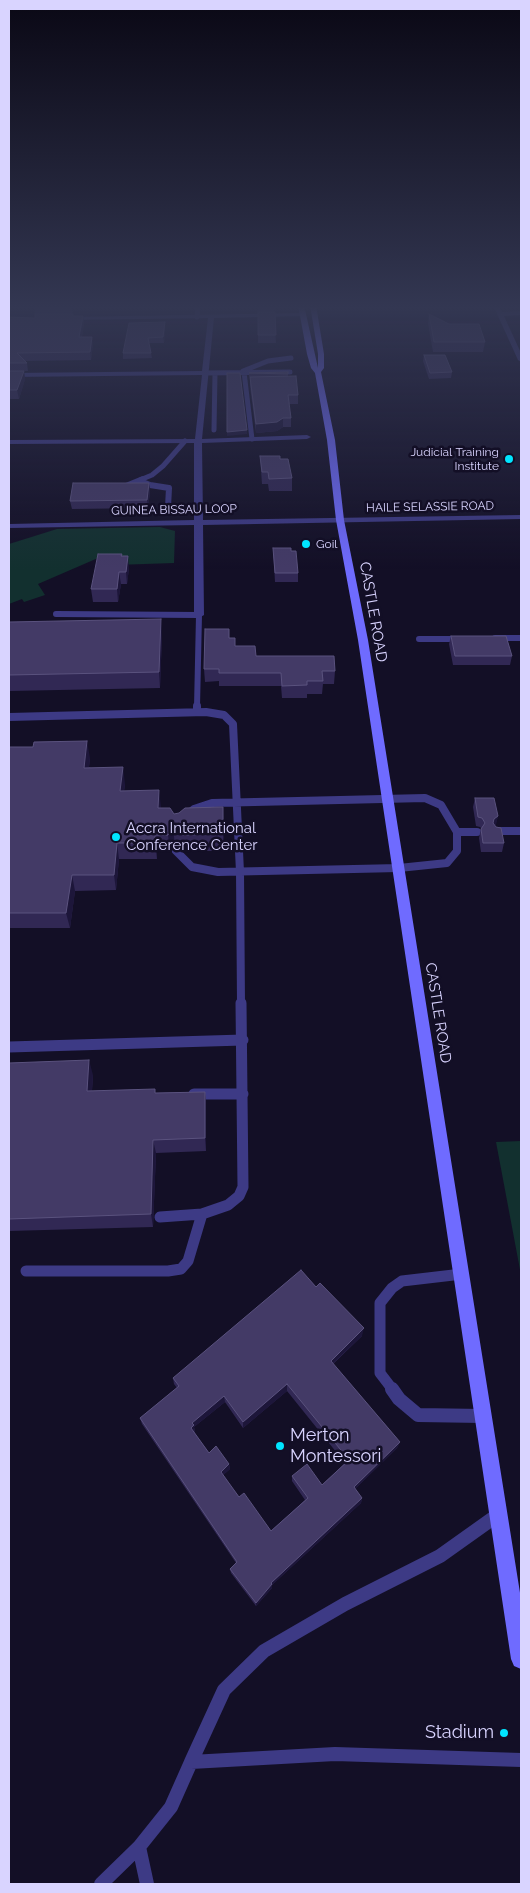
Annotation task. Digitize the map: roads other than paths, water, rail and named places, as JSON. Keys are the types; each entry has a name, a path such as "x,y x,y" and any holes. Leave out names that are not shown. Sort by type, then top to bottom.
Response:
{"main road":[{"name":"CASTLE ROAD","path":"322,393 331,440 340,520 363,640 399,868 521,1659"}],"street":[{"path":"199,615 198,441 202,393"},
{"path":"9,442 198,441 308,437"},
{"name":"HAILE SELASSIE ROAD","path":"340,520 521,517"},
{"name":"GUINEA BISSAU LOOP","path":"9,526 340,520"}],"lane":[{"path":"214,430 215,393"},
{"path":"246,393 252,439"},
{"path":"126,486 152,475 163,466 185,441"},
{"path":"168,507 171,480"},
{"path":"140,481 169,488"},
{"path":"56,614 199,615 197,712"},
{"path":"420,639 466,638"},
{"path":"484,638 521,638"},
{"path":"9,717 197,712 224,715 233,724 240,872 243,1187 239,1196 228,1205 202,1214 160,1217"},
{"path":"176,851 192,867 218,872 240,872 399,868 447,863 457,851 457,832 440,805 424,798 212,804 194,809 182,819"},
{"path":"497,832 521,831"},
{"path":"457,832 478,832"},
{"path":"9,1047 243,1040"},
{"path":"184,1094 243,1094"},
{"path":"26,1271 168,1271 181,1269 188,1262 202,1214"},
{"path":"462,1274 402,1281 392,1288 380,1303 380,1373 399,1399 418,1415 483,1416"},
{"path":"101,1884 138,1847 171,1807 224,1690 264,1651 344,1604 440,1556 500,1514"},
{"path":"191,1762 336,1754 521,1760"},
{"path":"138,1847 147,1884"}],"place":[{"name":"Judicial Training Institute","path":"509,459"},
{"name":"Goil","path":"306,544"},
{"name":"Accra International Conference Center","path":"116,837"},
{"name":"Merton Montessori","path":"280,1446"},
{"name":"Stadium","path":"504,1733"}]}
